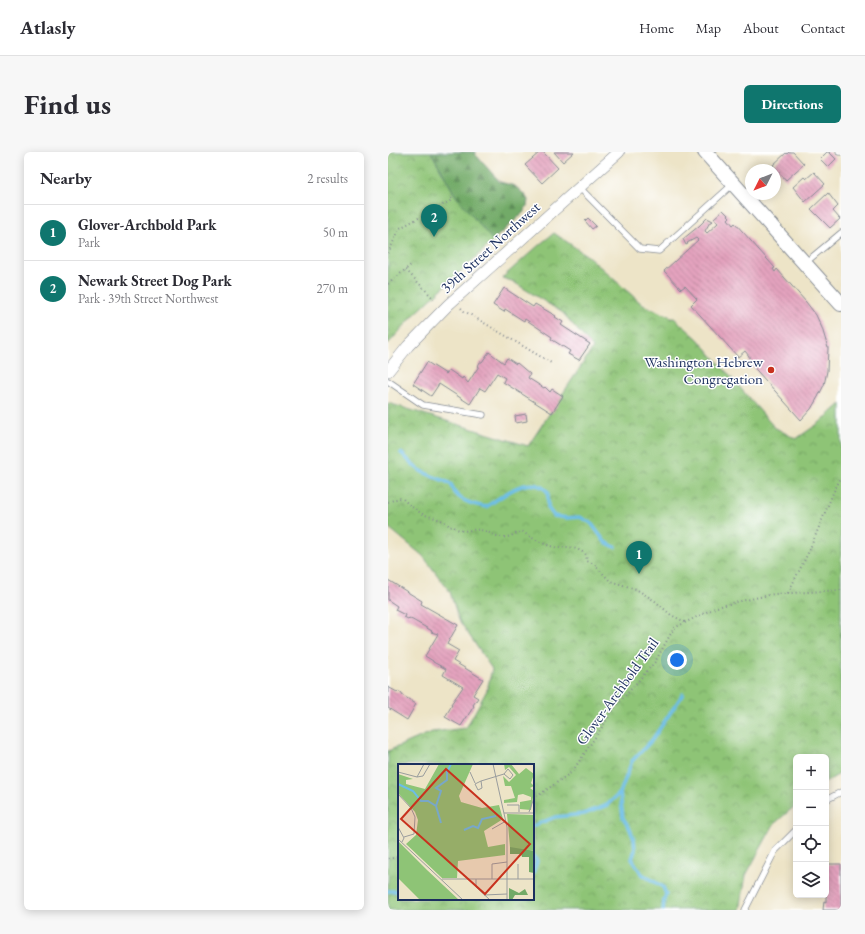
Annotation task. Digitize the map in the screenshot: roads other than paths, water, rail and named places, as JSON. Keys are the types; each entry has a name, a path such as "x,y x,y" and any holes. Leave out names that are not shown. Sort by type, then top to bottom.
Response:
{"street":[{"name":"39th Street Northwest","path":"388,370 413,340 453,300 619,152"},
{"path":"705,152 841,304"}],"lane":[{"path":"579,187 640,249 659,251 733,183"},
{"path":"805,263 841,233"},
{"path":"388,381 423,405 483,415"},
{"path":"829,798 841,792"},
{"path":"745,910 775,851 793,833"}],"waterway":[{"path":"401,453 420,470 450,484 455,493 461,499 469,503 486,507 516,488 533,484 541,486 548,492 548,508 554,516 567,518 580,517 591,523 605,542 615,547"},
{"path":"534,826 555,817 584,814 607,805 620,793 632,761 652,740 683,694"},
{"path":"620,793 623,818 634,839 635,850 632,859 642,874 663,887 666,894 663,910"},
{"path":"534,857 537,861 534,870"},
{"path":"388,891 398,891"}],"place":[{"name":"Newark Street Dog Park","path":"434,237"},
{"name":"Washington Hebrew Congregation","path":"771,370"},
{"name":"Glover-Archbold Park","path":"639,574"}]}
